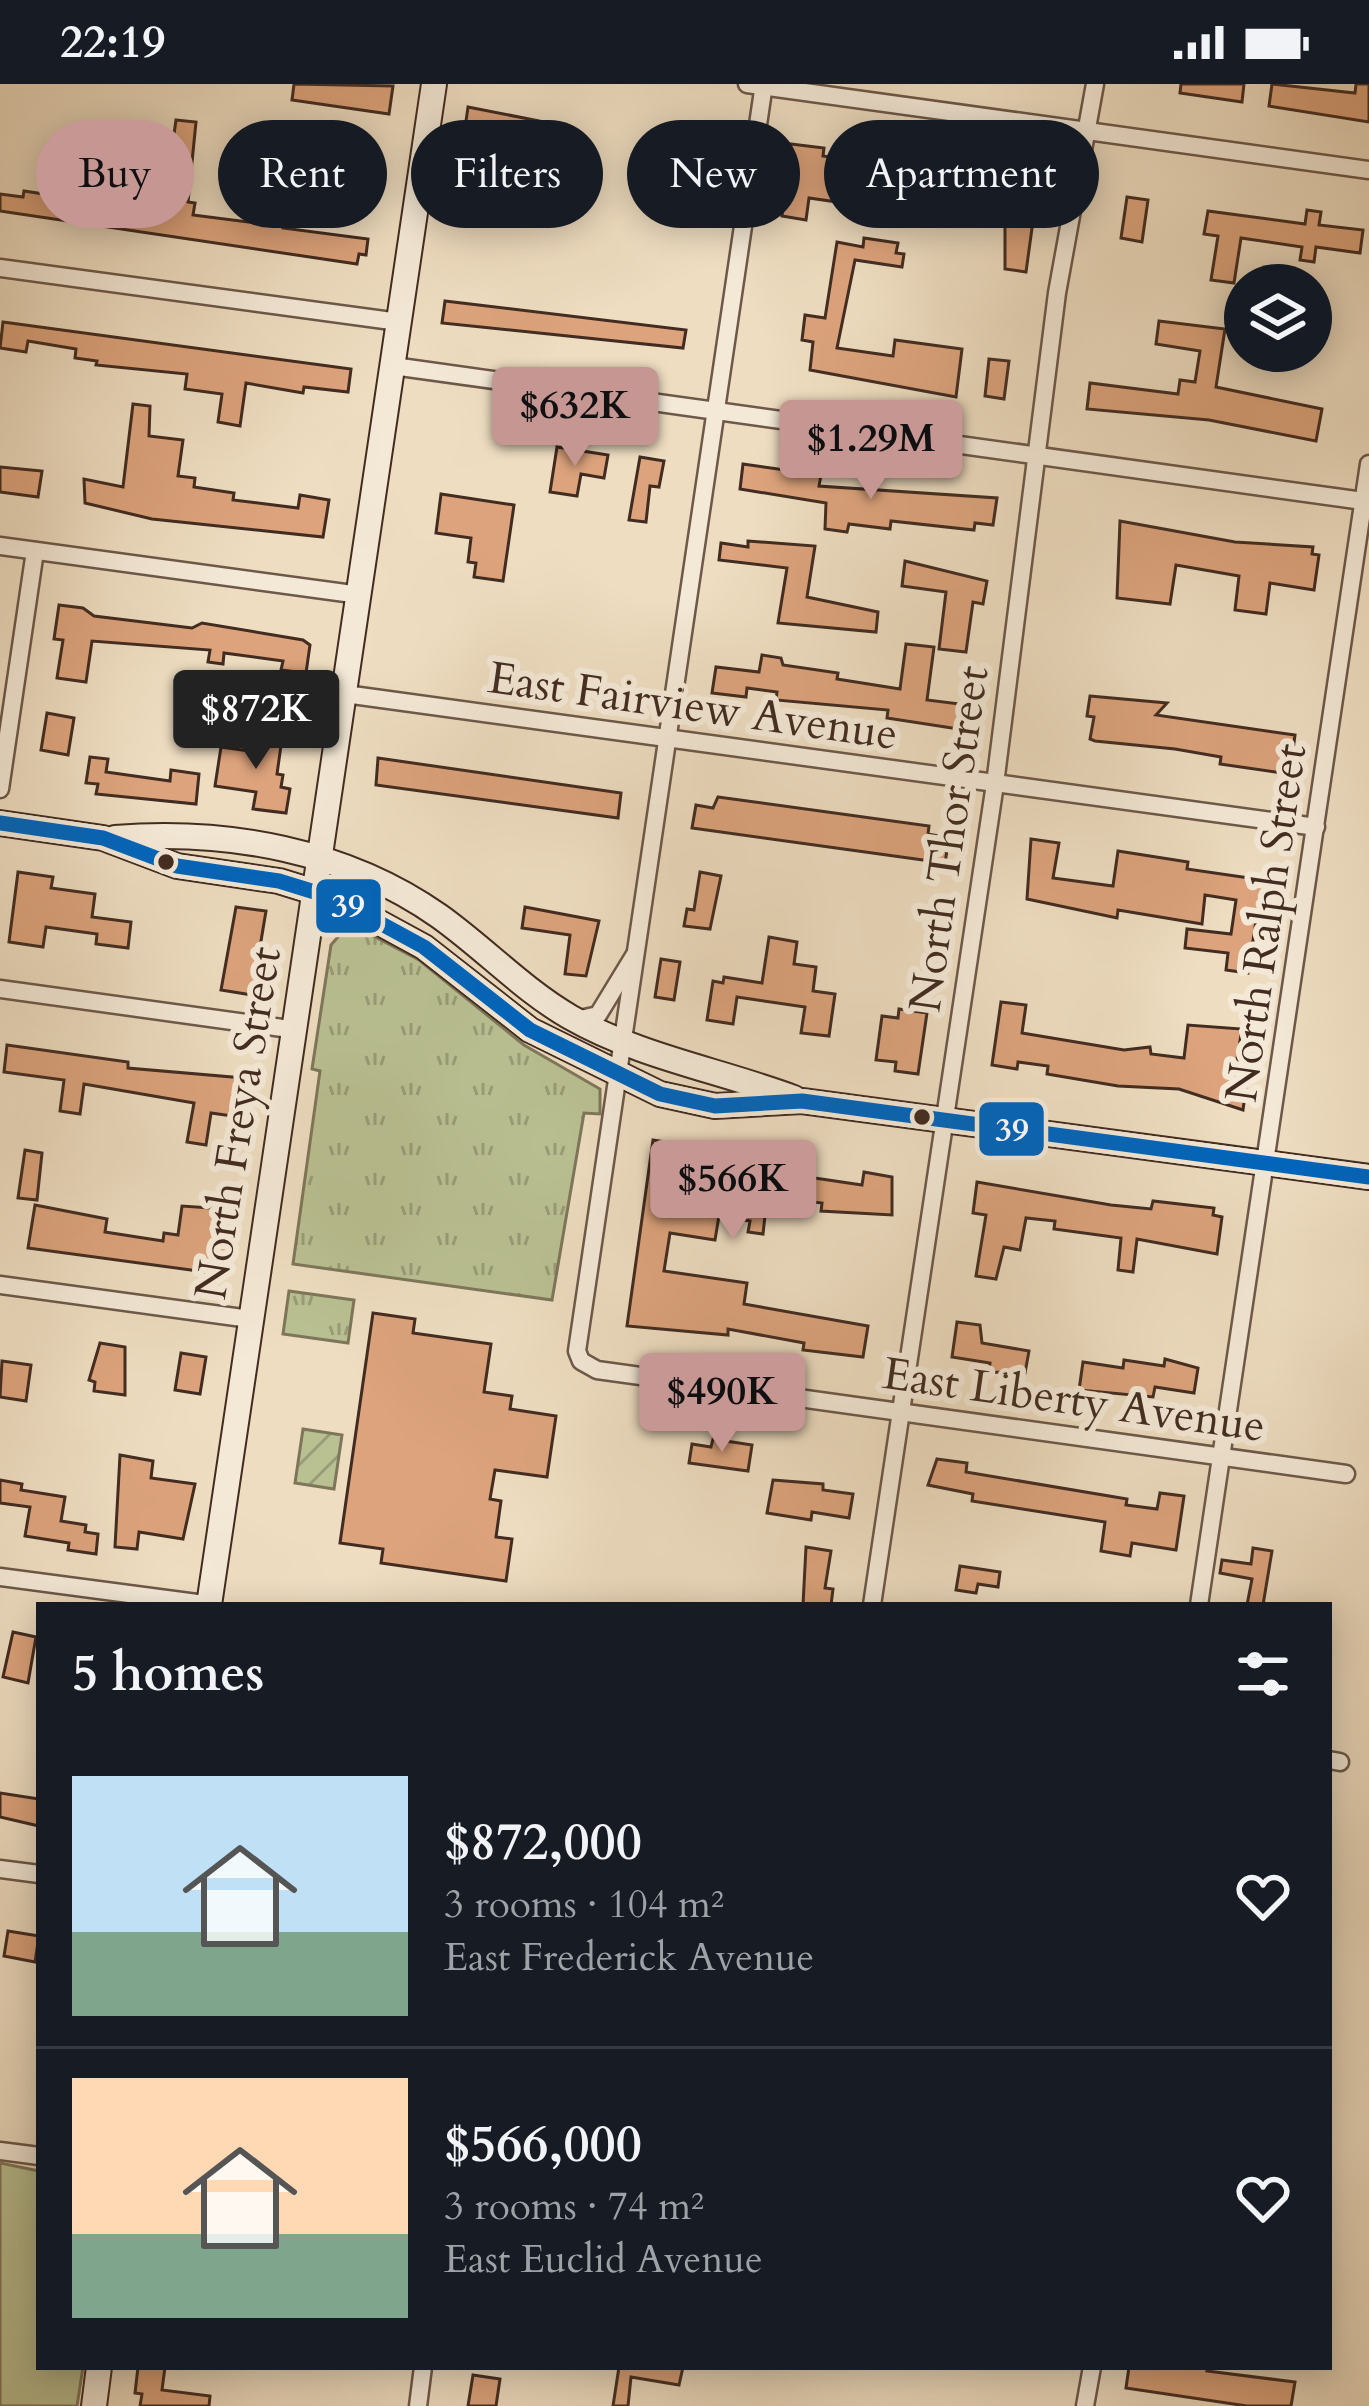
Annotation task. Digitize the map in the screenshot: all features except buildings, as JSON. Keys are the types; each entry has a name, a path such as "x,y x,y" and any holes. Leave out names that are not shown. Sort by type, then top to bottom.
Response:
{"main road":[{"name":"North Freya Street","path":"210,1602 434,84"},
{"path":"0,823 103,838 177,866 316,892 388,924 530,1030 660,1094 715,1106 802,1101 1369,1177"},
{"path":"103,838 182,832 321,858 436,914 512,977 576,1020 624,1044 720,1070 802,1101"},
{"path":"94,2406 99,2370"}],"street":[{"name":"North Thor Street","path":"1090,120 1095,84"},
{"path":"620,1077 758,85 999,120"},
{"path":"1099,134 1369,170"},
{"name":"North Thor Street","path":"872,1602 995,784 1040,459 1057,293 1070,228"},
{"path":"0,268 399,322"},
{"path":"393,366 1364,501"},
{"name":"North Ralph Street","path":"1199,1602 1369,464"},
{"path":"0,546 360,595"},
{"path":"0,789 35,551"},
{"name":"East Fairview Avenue","path":"345,694 1316,827"},
{"path":"576,1020 598,1015 637,950"},
{"path":"0,989 297,1030"},
{"name":"East Liberty Avenue","path":"620,1077 577,1351 581,1361 597,1370 1346,1474"},
{"path":"0,1285 250,1319"},
{"path":"0,1577 188,1602"},
{"path":"0,1869 36,1874"},
{"path":"0,2151 36,2156"},
{"path":"418,2406 424,2370"},
{"path":"1085,2406 1091,2370"}],"green space":[{"path":"356,927 419,960 524,1045 600,1089 600,1114 584,1113 552,1300 293,1264 320,1071 312,1069 331,945 344,930"},
{"path":"289,1291 354,1300 348,1343 283,1334"},
{"path":"303,1429 342,1435 334,1489 295,1483"},
{"path":"0,2163 36,2170 36,2370 83,2370 77,2406 0,2406"}],"transit line":[{"name":"39","path":"0,823 103,838 177,866 279,881 334,898 424,947 530,1030 660,1094 715,1106 802,1101 1369,1177"}]}
